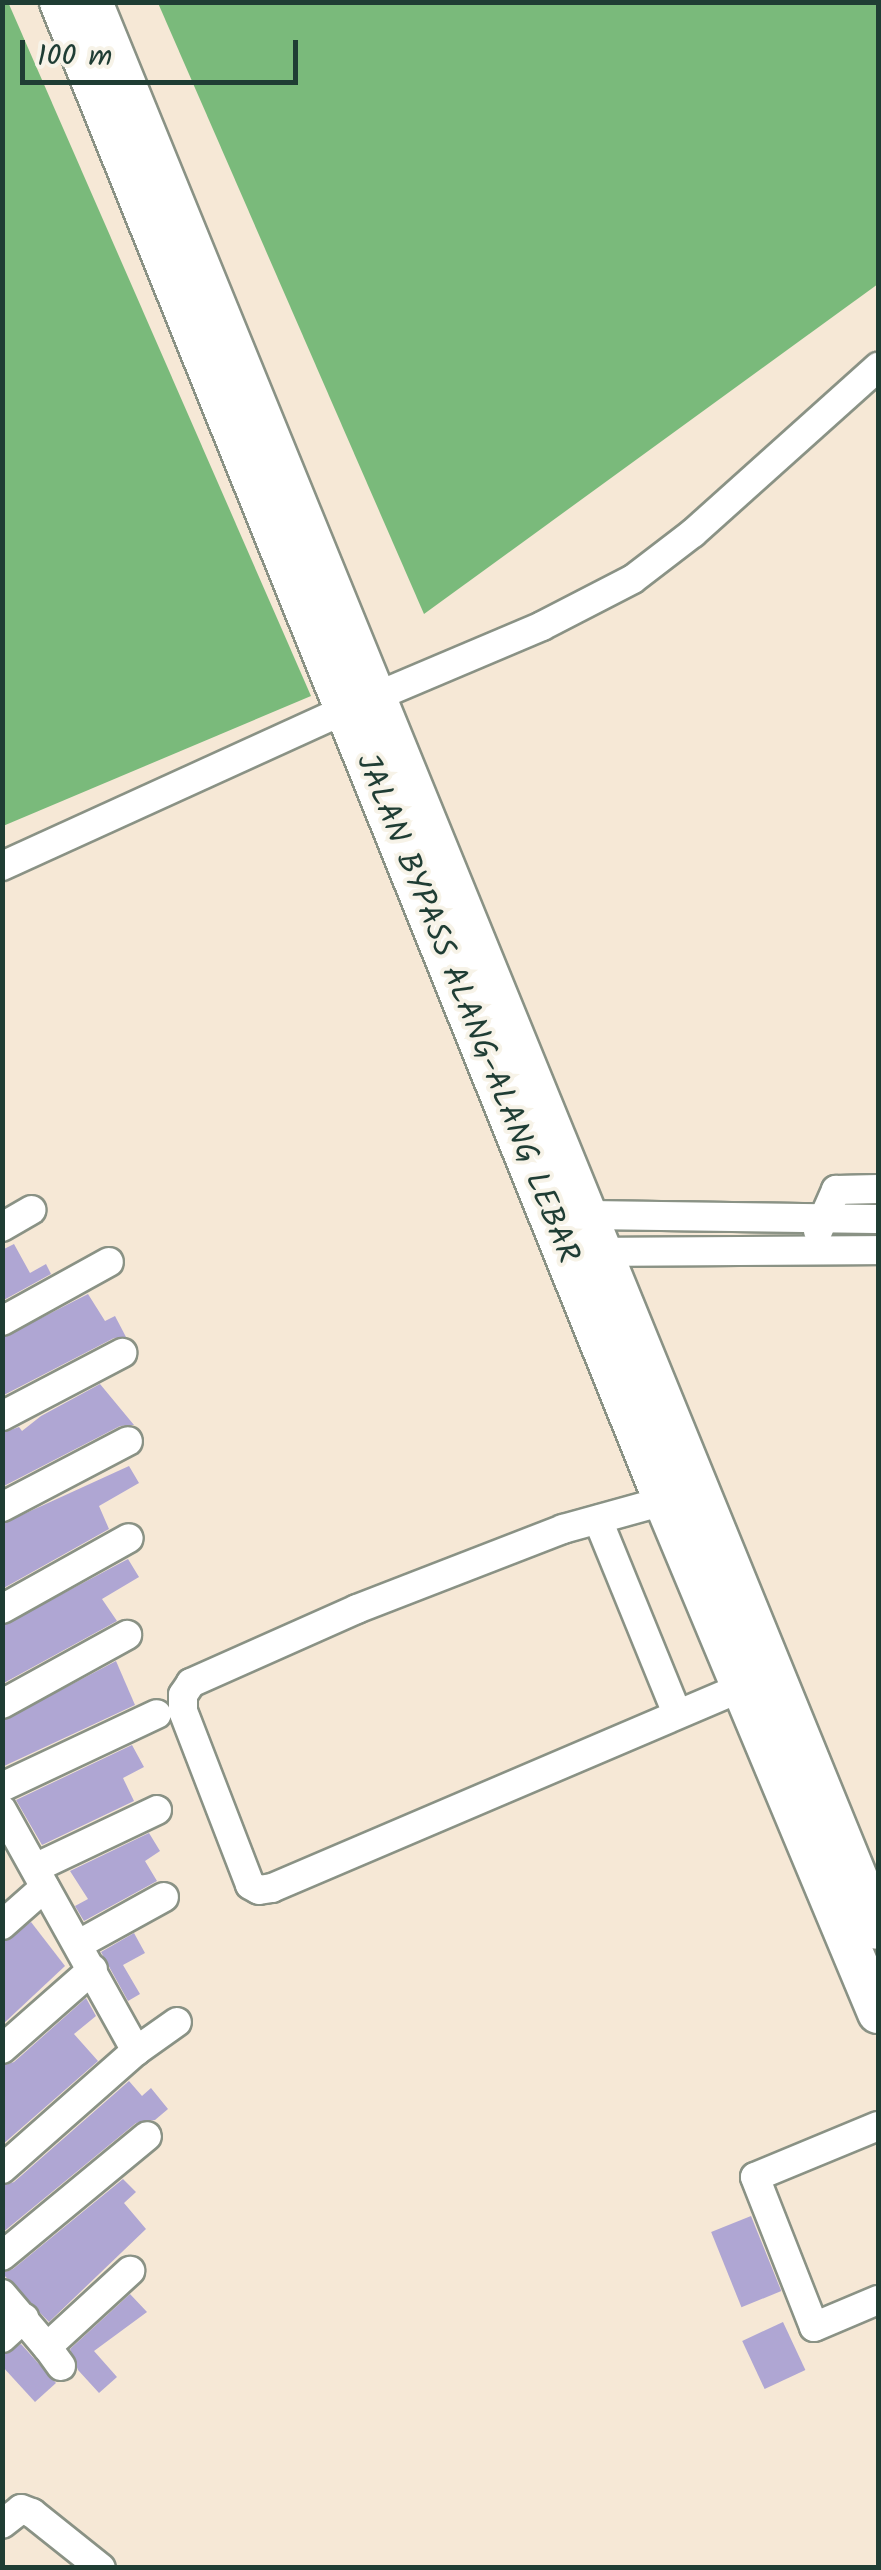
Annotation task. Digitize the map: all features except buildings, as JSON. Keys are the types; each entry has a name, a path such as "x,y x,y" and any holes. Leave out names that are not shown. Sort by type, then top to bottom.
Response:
{"highway":[{"name":"JALAN BYPASS ALANG-ALANG LEBAR","path":"60,2 245,419"},
{"name":"JALAN BYPASS ALANG-ALANG LEBAR","path":"92,2 351,708 664,1502 878,2013"},
{"name":"JALAN BYPASS ALANG-ALANG LEBAR","path":"351,708 594,1233 878,1928"}],"street":[{"path":"2,866 542,626 633,578 693,533 878,367"},
{"path":"815,1250 819,1219 836,1190 878,1189"},
{"path":"2,1227 32,1210"},
{"path":"594,1233 878,1219"},
{"path":"594,1233 815,1250 878,1250"},
{"path":"2,1320 109,1262"},
{"path":"2,1416 122,1353"},
{"path":"2,1507 128,1441"},
{"path":"664,1502 598,1520 357,1609 186,1688 183,1711 250,1885 258,1890 272,1888 744,1686"},
{"path":"598,1520 676,1714"},
{"path":"2,1609 129,1538"},
{"path":"2,1704 127,1635"},
{"path":"2,1787 157,1714"},
{"path":"2,1924 40,1878 157,1810"},
{"path":"4,1817 136,2051"},
{"path":"79,1944 164,1896"},
{"path":"2,2049 93,1969"},
{"path":"2,2169 136,2051 177,2022"},
{"path":"878,2126 754,2177 814,2327 878,2300"},
{"path":"2,2256 147,2136"},
{"path":"2,2294 54,2356 130,2271"},
{"path":"2,2338 24,2318"},
{"path":"2,2524 22,2509 32,2513 100,2568"}],"green space":[{"path":"8,2 311,696 3,826 2,3"},
{"path":"158,3 878,3 878,284 424,614"}]}
